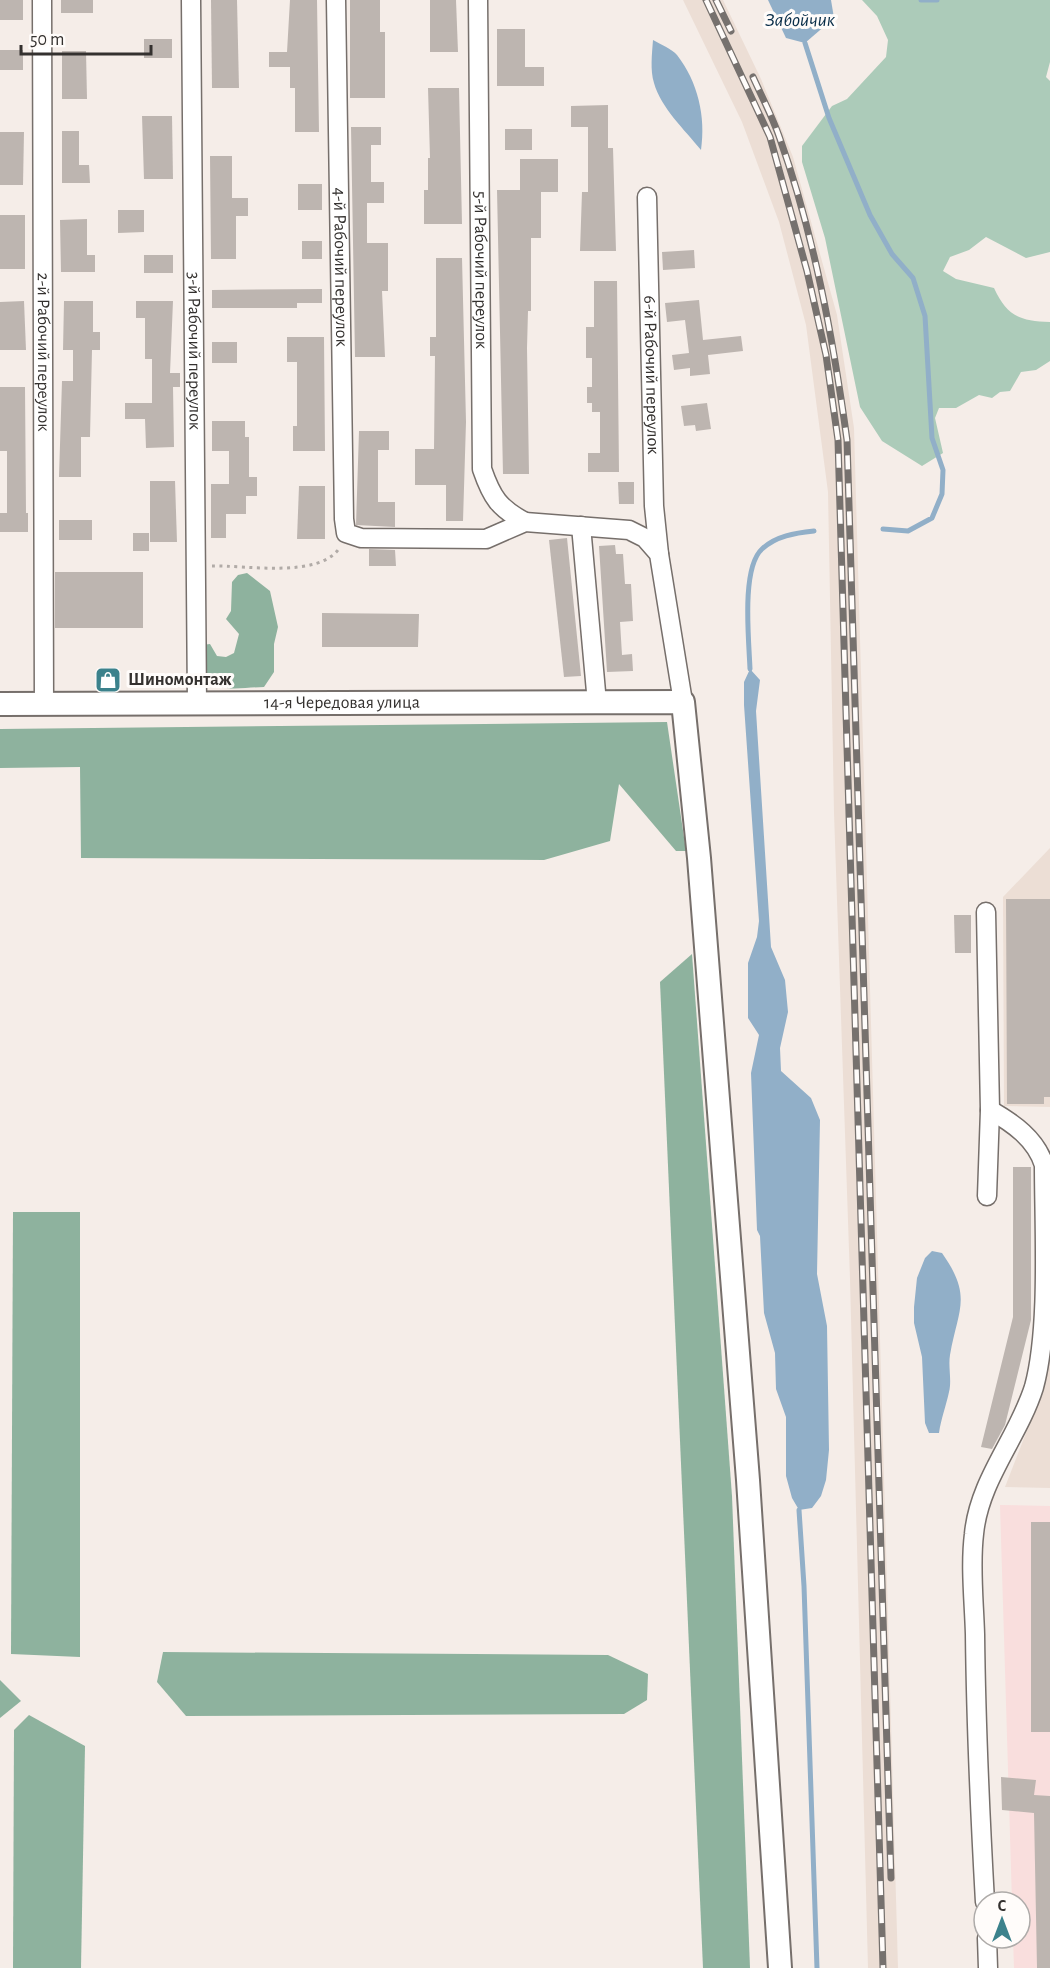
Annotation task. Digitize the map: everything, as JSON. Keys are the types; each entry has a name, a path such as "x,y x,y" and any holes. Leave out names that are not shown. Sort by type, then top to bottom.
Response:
{"main road":[{"name":"14-я Чередовая улица","path":"0,704 683,702"},
{"path":"683,702 699,858 747,1468 780,1968"}],"street":[{"name":"2-й Рабочий переулок","path":"42,0 44,704"},
{"name":"3-й Рабочий переулок","path":"190,0 196,703"},
{"name":"4-й Рабочий переулок","path":"336,0 343,507 346,533"},
{"name":"5-й Рабочий переулок","path":"478,0 482,469 489,491 503,510 525,522"},
{"name":"6-й Рабочий переулок","path":"647,196 654,506 659,554 683,702"},
{"path":"346,533 361,538 486,539 525,522 629,530 645,537 659,554"},
{"path":"581,526 597,703"},
{"path":"986,912 990,1110 987,1196"},
{"path":"984,1890 976,1724 974,1534 980,1502 1006,1453 1034,1388 1043,1335 1044,1264 1044,1165 1040,1151 1014,1124 990,1110"},
{"path":"987,1950 988,1968"}],"path":[{"path":"195,566 292,568 321,563 337,553 346,533"}],"shaded area":[{"path":"683,0 723,0 761,79 793,157 837,315 854,428 898,1968 868,1968 850,1279 834,813 828,492 806,325 779,222 742,122"},
{"path":"1050,848 1050,1107 1004,1106 1003,897"},
{"path":"1050,1283 1050,1488 1005,1487 1043,1389"},
{"path":"1000,1505 1050,1506 1050,1968 1014,1968 1013,1950 1032,1950 1032,1890 1012,1890"}],"green space":[{"path":"862,0 1050,0 1050,62 1046,77 1050,81 1050,252 1026,258 986,237 969,250 950,257 943,271 956,279 994,288 1004,305 1015,315 1030,320 1050,322 1050,361 1036,370 1021,372 1010,391 1000,392 992,398 979,395 956,408 939,408 935,418 943,453 922,466 882,441 860,407 825,238 802,162 802,146 832,106 847,99 886,57 888,40 877,16"},
{"path":"247,573 270,591 278,627 274,644 274,672 264,687 229,688 212,685 201,674 202,645 210,644 217,656 226,657 234,653 239,634 226,619 231,611 232,582 238,575"},
{"path":"667,722 686,851 676,851 619,784 610,841 544,860 81,858 80,767 0,768 0,729"},
{"path":"692,954 732,1496 750,1968 703,1968 660,982"},
{"path":"13,1212 80,1212 80,1657 11,1654"},
{"path":"163,1652 608,1655 648,1674 647,1700 624,1714 186,1716 157,1682"},
{"path":"0,1680 21,1701 0,1718"},
{"path":"29,1715 85,1746 81,1968 13,1968 14,1730"}],"water":[{"name":"Забойчик","path":"768,0 831,0 834,18 805,43 786,38"},
{"path":"653,40 675,53 684,65 695,88 701,113 701,150 668,110 657,92 652,73"},
{"path":"750,669 760,680 756,711 771,947 785,980 788,1012 780,1048 781,1071 811,1098 820,1120 817,1274 827,1326 829,1450 826,1480 821,1496 812,1508 799,1510 792,1498 786,1476 786,1417 776,1389 775,1353 764,1313 760,1236 757,1230 751,1073 759,1035 748,1018 748,963 757,937 759,921 744,705 744,682"},
{"path":"932,1251 942,1253 952,1268 961,1303 950,1355 950,1387 939,1433 929,1433 925,1423 922,1357 914,1323 917,1278 925,1258"}],"building":[{"path":"0,0 23,0 23,20 0,20"},
{"path":"61,0 93,0 93,13 61,13"},
{"path":"211,0 237,0 239,88 212,88"},
{"path":"290,0 317,0 319,132 295,132 295,88 290,88 290,67 269,67 269,52 287,52"},
{"path":"350,0 380,0 380,32 385,32 385,98 350,98"},
{"path":"430,0 456,0 458,52 430,52"},
{"path":"497,29 525,29 525,67 544,67 544,86 497,86"},
{"path":"144,39 172,39 172,58 144,58"},
{"path":"0,50 23,50 23,70 0,70"},
{"path":"62,51 86,51 87,99 62,99"},
{"path":"428,88 459,88 462,224 424,224 424,190 428,190 428,158 430,158"},
{"path":"608,105 608,148 613,148 616,251 580,251 582,192 588,192 588,127 571,127 571,106"},
{"path":"142,116 172,116 173,179 144,179"},
{"path":"351,127 381,127 381,145 371,145 371,182 384,182 384,203 367,203 367,243 388,243 388,291 382,291 385,357 355,357"},
{"path":"505,129 532,129 532,150 505,150"},
{"path":"62,131 79,131 79,165 89,165 90,183 62,183"},
{"path":"0,132 24,132 23,185 0,185"},
{"path":"210,156 232,156 232,198 248,198 248,216 236,216 236,259 211,259"},
{"path":"520,159 558,159 558,192 541,192 541,238 531,238 531,311 528,311 527,348 529,474 503,474 497,190 520,190"},
{"path":"298,184 322,184 322,210 298,210"},
{"path":"118,210 144,210 144,232 118,233"},
{"path":"0,215 25,215 25,269 0,269"},
{"path":"87,219 87,255 95,255 95,272 61,272 60,220"},
{"path":"302,241 322,241 322,259 302,259"},
{"path":"694,250 695,268 663,270 662,252"},
{"path":"144,255 173,255 173,273 144,273"},
{"path":"436,258 462,258 466,422 463,521 446,521 446,485 415,485 415,449 434,449 435,356 430,356 430,337 436,337"},
{"path":"594,281 617,281 619,472 588,472 588,453 600,453 600,412 592,412 592,403 587,403 587,387 592,387 592,358 586,358 586,327 594,327"},
{"path":"322,289 322,303 297,303 297,308 212,308 212,290"},
{"path":"699,300 703,340 741,336 743,351 708,355 710,374 690,376 690,368 674,370 672,355 689,353 685,320 667,322 665,303"},
{"path":"24,301 26,350 0,350 0,302"},
{"path":"64,301 93,301 93,332 100,332 100,350 92,350 90,437 81,437 81,477 59,477 62,381 73,381 73,350 63,350"},
{"path":"136,301 173,301 170,373 180,373 180,387 173,387 174,447 146,448 145,419 125,419 125,403 152,403 152,359 145,359 145,318 136,318"},
{"path":"287,337 324,337 325,451 293,451 293,426 297,426 297,362 287,362"},
{"path":"212,342 237,342 237,363 212,363"},
{"path":"0,387 25,387 28,532 0,532 0,513 7,513 7,451 0,451"},
{"path":"707,403 711,429 696,431 695,425 684,426 681,406"},
{"path":"212,421 245,421 245,437 249,437 249,477 257,477 257,496 246,496 246,514 226,514 226,538 211,538 211,484 229,484 229,451 212,451"},
{"path":"359,431 389,431 389,450 378,450 378,502 395,502 395,527 356,525"},
{"path":"150,481 175,481 177,542 150,542"},
{"path":"618,482 634,482 634,504 619,504"},
{"path":"299,486 325,486 325,539 297,539"},
{"path":"59,520 92,520 92,540 59,540"},
{"path":"133,533 149,533 149,551 133,551"},
{"path":"567,538 581,676 564,677 549,540"},
{"path":"615,545 616,554 623,554 625,584 631,584 633,621 620,622 622,655 632,654 633,671 607,672 599,546"},
{"path":"369,549 395,550 396,566 369,566"},
{"path":"55,572 143,572 143,628 55,628"},
{"path":"322,613 419,614 418,647 322,647"},
{"path":"1006,899 1050,899 1050,1097 1044,1097 1044,1104 1007,1104"},
{"path":"954,915 971,915 971,953 955,953"},
{"path":"1013,1167 1031,1167 1031,1320 1005,1425 992,1449 981,1447 1013,1317"},
{"path":"1031,1522 1050,1522 1050,1732 1031,1732"},
{"path":"1001,1777 1036,1780 1034,1795 1050,1796 1050,1968 1037,1968 1034,1813 1002,1810"}],"waterway":[{"path":"921,0 937,0"},
{"path":"805,43 829,118 870,215 892,254 913,278 925,316 932,438 943,470 942,494 932,518 908,531 883,529"},
{"path":"750,669 748,606 751,572 755,558 773,541 793,534 814,531"},
{"path":"799,1510 804,1586 817,1968"}],"railway":[{"path":"706,0 770,137 807,271 826,355 838,440 883,1968"},
{"path":"716,0 731,31"},
{"path":"753,77 776,129 812,248 829,325 847,440 891,1878"}],"place":[{"name":"Шиномонтаж","path":"108,680"}]}
